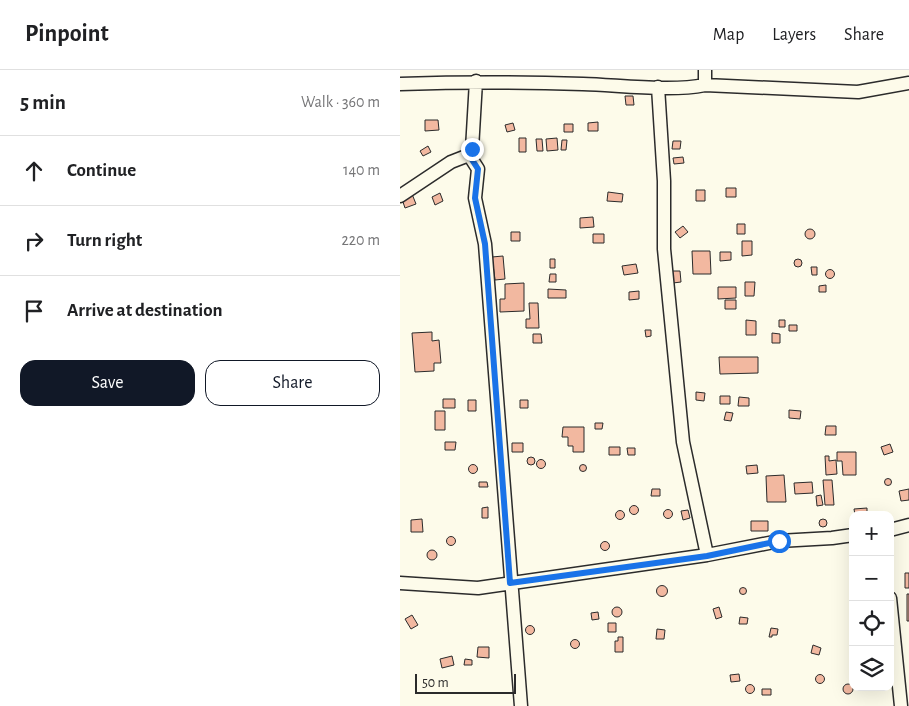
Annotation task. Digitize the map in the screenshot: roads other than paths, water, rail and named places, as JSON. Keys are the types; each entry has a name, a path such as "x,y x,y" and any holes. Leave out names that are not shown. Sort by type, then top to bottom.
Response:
{"street":[{"path":"705,70 705,84"},
{"path":"400,84 476,81 694,87 705,84 858,92 909,83"},
{"path":"400,196 451,162 469,155 472,149 476,81"},
{"path":"658,87 664,181 664,248 683,442 707,556"},
{"path":"469,155 478,169 475,198 485,244 521,706"},
{"path":"894,529 909,525"},
{"path":"400,583 478,588 707,556 779,541 849,536"},
{"path":"890,601 900,706"}]}
